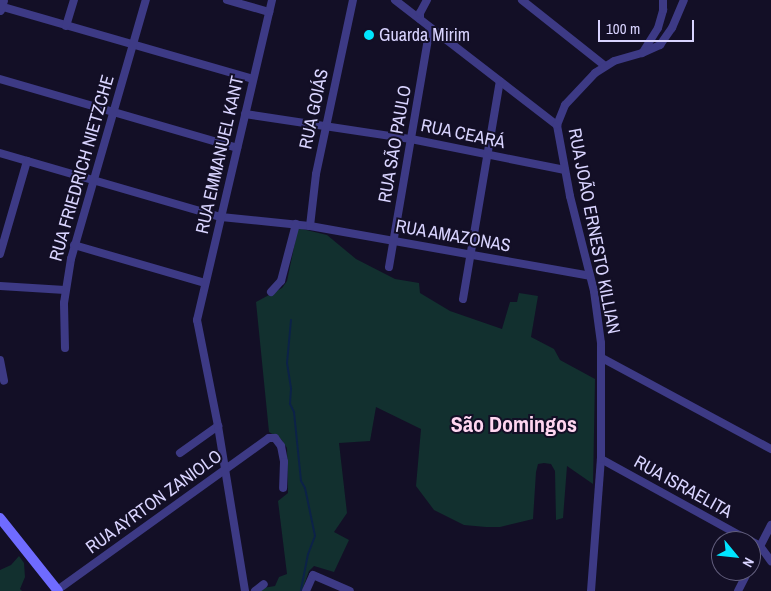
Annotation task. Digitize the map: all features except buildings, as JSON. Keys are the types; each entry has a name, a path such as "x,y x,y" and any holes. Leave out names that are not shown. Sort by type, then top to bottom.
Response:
{"main road":[{"path":"0,518 57,591"},
{"path":"43,572 50,591"}],"street":[{"path":"66,26 74,0"},
{"name":"RUA FRIEDRICH NIETZCHE","path":"65,348 65,290 74,246 146,0"},
{"path":"227,0 269,12"},
{"name":"RUA EMMANUEL KANT","path":"218,426 197,316 272,0"},
{"name":"RUA GOIÁS","path":"310,226 316,174 353,0"},
{"path":"395,0 557,125"},
{"path":"420,20 420,13 427,0"},
{"path":"522,0 605,66"},
{"path":"642,53 658,28 663,10 663,0"},
{"name":"RUA JOÃO ERNESTO KILLIAN","path":"591,591 601,459 602,358 598,318 590,276 565,170 557,125 561,111 586,80 605,66 652,49 665,40 684,0"},
{"path":"1,6 254,79"},
{"name":"RUA SÃO PAULO","path":"389,267 430,27"},
{"path":"0,79 237,148"},
{"path":"463,299 500,81"},
{"name":"RUA CEARÁ","path":"245,114 411,139 565,170"},
{"name":"RUA AMAZONAS","path":"0,153 220,217 310,226 590,276"},
{"path":"0,254 27,161"},
{"path":"271,292 281,281 296,224"},
{"path":"74,246 205,283"},
{"path":"0,286 65,290"},
{"path":"602,358 771,449"},
{"path":"0,360 4,381"},
{"path":"180,453 218,426 245,591"},
{"name":"RUA AYRTON ZANIOLO","path":"57,591 269,438 275,438 281,446 284,462 283,488"},
{"name":"RUA ISRAELITA","path":"601,459 733,531"},
{"path":"761,544 771,525"},
{"path":"761,547 771,560"},
{"path":"306,591 313,574 350,591"},
{"path":"255,591 264,584"}],"green space":[{"path":"298,228 327,235 356,259 395,279 419,283 420,293 450,311 502,329 510,302 517,302 519,293 538,296 531,337 554,349 560,360 595,379 593,484 567,466 563,518 556,520 555,471 551,464 544,463 538,464 536,472 533,519 500,527 464,525 434,510 416,486 421,429 376,407 370,441 339,443 347,513 334,532 349,540 334,572 314,566 309,571 302,591 261,591 263,588 275,586 279,577 287,574 278,501 288,493 287,448 281,439 269,432 256,302 282,288 287,281"},
{"path":"19,556 24,563 25,577 20,589 22,591 0,591 0,570 11,565"}],"waterway":[{"path":"291,320 287,363 291,389 290,404 294,412 301,481 305,488 315,536 308,554 301,591"}],"place":[{"name":"Guarda Mirim","path":"369,35"}],"district":[{"name":"São Domingos","path":"514,425"}]}
